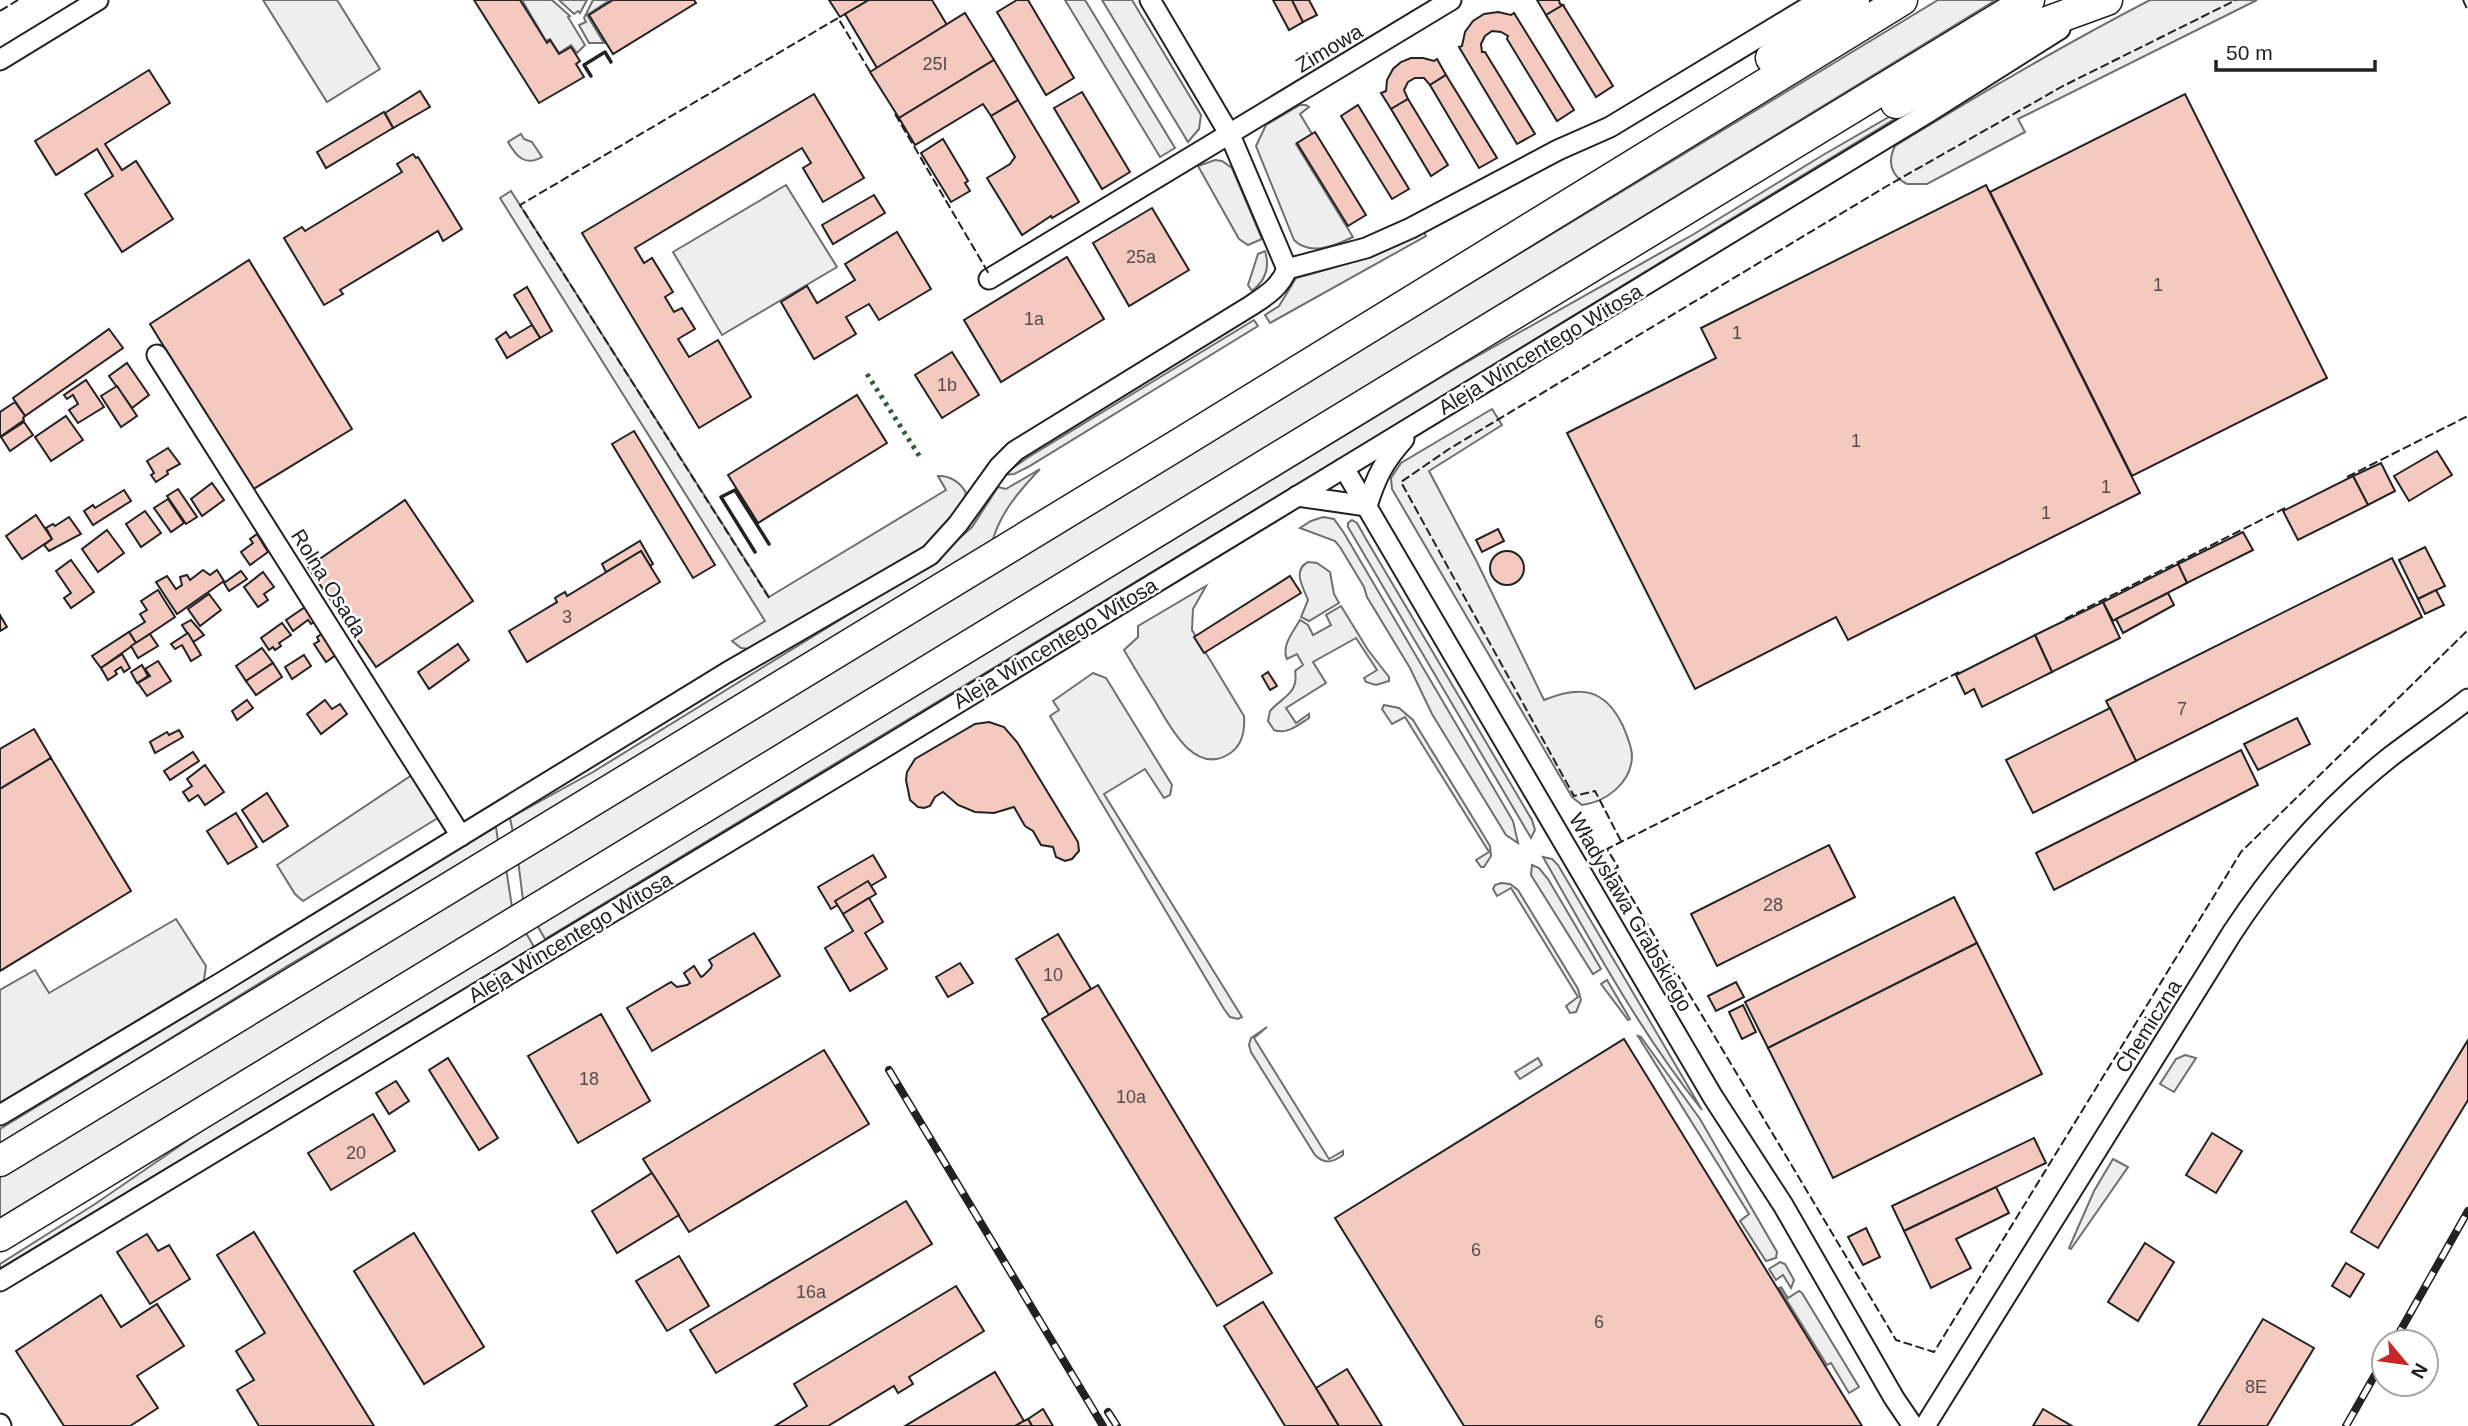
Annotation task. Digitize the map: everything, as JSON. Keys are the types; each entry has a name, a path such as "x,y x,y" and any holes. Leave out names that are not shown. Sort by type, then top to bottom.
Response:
{"main road":[{"path":"1656,150 1720,95 1854,0"},
{"path":"0,1161 1902,0"},
{"name":"Aleja Wincentego Witosa","path":"0,1236 2029,0"},
{"path":"1777,154 1874,115 2044,23 2106,0"}],"street":[{"path":"0,60 98,0"},
{"path":"0,1115 726,673 930,555 958,524 999,467 1015,451 1276,288 1287,269 1230,135 1150,0"},
{"name":"Zimowa","path":"989,279 1451,0"},
{"path":"1287,269 1366,248 1411,228 1558,150 1610,127 1820,0"},
{"name":"Aleja Wincentego Witosa","path":"0,1281 1422,421 1930,112 2106,0"},
{"name":"Rolna Osada","path":"157,355 461,836"},
{"path":"1297,496 1367,506 1375,480 1386,459 1422,421"},
{"name":"Władysława Grabskiego","path":"1344,468 1706,1085 1783,1205 1894,1398 1913,1426"},
{"name":"Chemiczna","path":"1925,1426 2232,933 2275,870 2324,816 2353,789 2390,757 2468,699"}],"shaded area":[{"path":"263,0 337,0 380,69 327,102"},
{"path":"522,0 552,0 570,16 568,17 585,45 577,53 571,45 559,53 550,39 546,41"},
{"path":"559,0 587,0 580,13 578,11 574,14"},
{"path":"593,0 610,0 587,15 604,43 589,43 579,25 586,22 584,18"},
{"path":"1065,0 1085,0 1175,148 1160,157"},
{"path":"1102,0 1132,0 1201,115 1199,129 1188,142"},
{"path":"1938,0 1996,0 729,777 523,900 518,860"},
{"path":"2150,0 2257,0 2018,119 2025,132 1927,184 1907,184 1894,173 1891,158 1895,146 2021,71"},
{"path":"1967,72 1968,74 1382,433 545,939 537,925 1458,367 1694,234 1823,155"},
{"path":"1300,105 1309,107 1300,114 1312,134 1296,144 1353,237 1323,248 1307,248 1294,240 1256,146 1266,125"},
{"path":"521,134 524,139 532,142 542,157 531,161 514,152 508,142"},
{"path":"1215,160 1232,168 1262,239 1248,245 1239,239 1198,166"},
{"path":"786,185 837,267 722,335 673,252"},
{"path":"511,191 769,597 946,490 938,476 951,478 961,486 966,493 962,505 923,549 750,649 741,648 732,641 765,621 500,198"},
{"path":"1424,232 1426,236 1270,323 1265,315 1279,306 1296,278 1361,259"},
{"path":"1265,251 1265,273 1252,291 1248,285 1258,254"},
{"path":"1254,320 1258,326 1028,467 1014,474 1003,475 1027,458"},
{"path":"1492,409 1502,425 1429,471 1544,700 1569,692 1590,693 1608,704 1623,726 1632,753 1631,766 1616,790 1591,803 1582,805 1572,797 1392,489 1391,478 1401,463"},
{"path":"1040,469 1005,512 992,543 513,833 510,818 593,772 929,565 972,527 998,487 1006,489"},
{"path":"1323,517 1334,519 1344,533 1513,821 1518,843 1506,835 1432,714 1410,668 1340,547 1335,541 1300,528"},
{"path":"1352,520 1357,523 1532,820 1535,830 1531,838 1348,527"},
{"path":"1308,562 1317,563 1330,572 1334,594 1339,603 1309,621 1301,617 1308,600 1300,574 1303,565"},
{"path":"1206,586 1193,609 1192,630 1244,716 1243,732 1237,747 1229,754 1216,759 1205,758 1184,745 1124,650 1138,637 1138,626"},
{"path":"1341,606 1368,650 1389,677 1389,681 1376,685 1366,682 1364,678 1377,670 1356,638 1313,662 1326,683 1286,708 1296,723 1309,714 1309,718 1288,730 1274,730 1268,721 1270,711 1292,690 1296,679 1295,671 1303,665 1297,654 1287,659 1286,649 1291,634 1300,620 1308,625 1313,635 1331,625 1326,615"},
{"path":"1093,673 1106,678 1172,785 1170,795 1164,798 1145,769 1104,794 1242,1017 1238,1019 1230,1017 1224,1009 1050,716 1059,710 1053,701"},
{"path":"1384,705 1399,708 1413,720 1490,846 1491,856 1484,867 1476,860 1489,852 1405,717 1392,724 1382,709"},
{"path":"415,773 441,816 303,901 295,894 277,865"},
{"path":"496,827 498,841 289,965 0,1144 0,1129"},
{"path":"1543,857 1552,859 1558,865 1702,1110 1637,1018"},
{"path":"1532,865 1539,868 1548,879 1601,969 1593,974 1531,875"},
{"path":"506,868 512,907 0,1218 0,1173"},
{"path":"1501,883 1510,884 1518,890 1578,989 1581,1000 1576,1012 1570,1013 1566,1006 1578,997 1511,888 1497,896 1493,889"},
{"path":"176,919 206,966 204,980 0,1104 0,990 35,970 49,993"},
{"path":"526,933 534,947 0,1269 0,1264 95,1204 213,1123"},
{"path":"1607,980 1630,1019 1628,1020 1601,984"},
{"path":"1267,1027 1254,1038 1329,1159 1343,1151 1343,1155 1336,1159 1326,1161 1315,1155 1251,1052 1251,1038"},
{"path":"1638,1036 1700,1119 1777,1252 1776,1258 1766,1261 1740,1221 1749,1214"},
{"path":"2185,1055 2196,1058 2174,1092 2160,1084 2176,1059"},
{"path":"1538,1058 1542,1065 1520,1079 1515,1072"},
{"path":"2113,1159 2128,1167 2071,1249 2069,1248 2094,1191"},
{"path":"1780,1262 1785,1264 1794,1280 1791,1288 1783,1275 1776,1280 1769,1269"},
{"path":"1781,1287 1788,1298 1799,1291 1802,1293 1859,1387 1849,1393 1831,1363 1827,1365 1779,1288"}],"building":[{"path":"474,0 520,0 547,43 550,40 559,54 571,47 580,61 576,64 584,77 539,103"},
{"path":"613,0 694,0 696,3 613,54 589,15"},
{"path":"829,0 869,0 840,17"},
{"path":"869,0 932,0 947,25 877,68 845,14"},
{"path":"1017,0 1028,0 1074,78 1046,95 997,12"},
{"path":"1273,0 1292,0 1303,22 1289,30"},
{"path":"1292,0 1309,0 1317,15 1303,22"},
{"path":"1537,0 1559,0 1563,5 1546,15"},
{"path":"1563,5 1613,86 1596,97 1546,15"},
{"path":"1498,12 1511,15 1514,13 1574,110 1557,121 1507,39 1508,36 1492,31 1485,36 1481,44 1482,52 1485,52 1535,134 1517,144 1459,47 1462,46 1465,32 1473,21 1484,14"},
{"path":"965,13 994,60 899,118 870,72"},
{"path":"1411,58 1434,61 1437,59 1446,75 1430,85 1424,78 1415,78 1408,82 1404,90 1408,99 1391,109 1381,93 1386,91 1387,80 1393,69"},
{"path":"994,60 1018,100 991,116 983,104 915,145 899,118"},
{"path":"149,70 170,103 105,144 122,170 136,161 173,219 122,252 85,194 113,176 97,149 56,175 35,141"},
{"path":"1446,75 1497,158 1479,168 1430,85"},
{"path":"420,91 430,107 393,128 385,113"},
{"path":"1082,92 1130,172 1102,189 1054,108"},
{"path":"814,94 864,178 823,202 803,168 811,163 802,148 635,248 644,263 652,258 673,292 665,297 674,312 682,308 695,329 678,339 689,357 718,340 751,397 699,428 582,233"},
{"path":"2185,94 2327,378 2132,476 1990,192"},
{"path":"1408,99 1448,165 1431,176 1391,109"},
{"path":"1018,100 1079,202 1022,235 987,178 1010,164 1015,157 991,116"},
{"path":"1358,105 1409,189 1392,199 1341,116"},
{"path":"384,112 393,128 326,168 317,152"},
{"path":"1315,132 1366,215 1348,226 1297,143"},
{"path":"943,139 968,181 965,183 970,191 951,202 921,153"},
{"path":"413,154 418,157 462,229 443,241 438,231 340,290 343,294 324,305 284,238 302,227 305,231 402,172 397,164"},
{"path":"1986,185 2140,493 1848,640 1836,617 1695,689 1567,433 1716,358 1701,328"},
{"path":"874,195 885,213 833,244 822,225"},
{"path":"1152,208 1189,270 1129,306 1093,243"},
{"path":"897,232 931,289 879,320 869,304 846,317 856,334 814,359 781,302 807,286 817,303 855,280 845,264"},
{"path":"1067,257 1104,319 1001,382 964,320"},
{"path":"249,260 352,429 252,490 150,324"},
{"path":"527,287 552,331 540,338 514,295"},
{"path":"532,325 540,338 507,358 496,339 506,332 510,338"},
{"path":"109,329 123,348 25,416 13,398"},
{"path":"952,352 979,395 942,418 915,375"},
{"path":"127,363 149,395 132,408 109,376"},
{"path":"86,380 104,407 78,423 69,410 78,404 73,395 67,399 64,395"},
{"path":"117,386 137,416 121,427 101,396"},
{"path":"857,395 887,443 758,523 728,475"},
{"path":"15,402 25,416 24,420 0,437 0,412"},
{"path":"66,416 83,440 51,461 35,437"},
{"path":"24,422 33,435 10,451 1,437"},
{"path":"634,431 715,565 693,578 612,444"},
{"path":"168,448 180,464 167,471 168,474 156,482 147,461"},
{"path":"2437,451 2452,475 2409,501 2394,476"},
{"path":"2381,463 2395,491 2368,505 2353,476"},
{"path":"2353,476 2368,505 2298,540 2283,511"},
{"path":"212,483 224,500 202,516 191,499"},
{"path":"178,489 197,517 186,524 167,496"},
{"path":"124,490 131,501 93,525 84,511 93,505 95,508"},
{"path":"168,499 184,523 171,532 154,508"},
{"path":"405,500 473,601 376,667 308,567"},
{"path":"145,511 161,533 141,547 126,524"},
{"path":"36,515 52,539 22,559 6,536"},
{"path":"69,517 81,534 49,551 44,545 52,539 46,528"},
{"path":"1498,529 1504,541 1482,552 1476,540"},
{"path":"107,530 124,553 98,572 82,549"},
{"path":"2243,532 2253,550 2187,583 2178,564"},
{"path":"257,534 268,552 250,565 241,552 253,543 250,539"},
{"path":"640,541 653,564 650,566 641,551 606,572 602,564"},
{"path":"2425,547 2445,586 2418,599 2399,560"},
{"path":"641,551 660,582 527,662 509,631 557,602 555,598 565,592 567,596"},
{"path":"1507,551 1519,556 1524,568 1519,580 1507,585 1495,580 1490,568 1495,556"},
{"path":"2392,558 2422,617 2136,761 2106,701"},
{"path":"71,560 94,592 71,608 64,598 71,593 56,571"},
{"path":"2178,564 2187,583 2113,621 2103,602"},
{"path":"203,570 210,575 217,570 224,581 177,614 156,582 167,576 176,589 182,585 180,577 187,575 190,580"},
{"path":"241,571 247,579 229,591 224,583"},
{"path":"263,572 274,587 264,594 268,600 258,607 244,587"},
{"path":"1290,576 1301,593 1204,653 1194,637"},
{"path":"158,590 175,617 136,643 129,632 145,622 140,614 147,610 141,601"},
{"path":"2436,590 2444,605 2425,614 2418,599"},
{"path":"2168,593 2174,605 2123,633 2116,619"},
{"path":"209,594 221,610 200,626 188,609"},
{"path":"2103,602 2120,638 2052,672 2035,635"},
{"path":"311,603 321,618 311,624 308,620 293,631 286,620"},
{"path":"0,615 7,627 0,631"},
{"path":"191,620 204,635 193,642 182,625"},
{"path":"282,623 291,635 279,643 281,646 269,650 261,638"},
{"path":"129,632 136,643 101,668 92,656"},
{"path":"188,633 201,655 191,661 182,645 175,649 171,644"},
{"path":"323,633 343,650 326,662 314,644 319,641 317,637"},
{"path":"150,634 158,646 138,658 131,646"},
{"path":"2035,635 2052,672 1982,707 1974,689 1965,694 1956,675"},
{"path":"458,644 469,660 429,689 418,672"},
{"path":"262,648 273,663 246,681 236,666"},
{"path":"122,654 130,668 124,672 121,667 115,671 117,674 108,680 101,668"},
{"path":"304,655 311,666 292,679 285,667"},
{"path":"158,661 171,681 147,696 138,683 150,676 145,669"},
{"path":"273,663 282,677 256,695 246,681"},
{"path":"142,665 148,676 137,683 131,672"},
{"path":"1268,672 1277,686 1270,690 1262,676"},
{"path":"247,700 253,708 237,720 232,711"},
{"path":"325,700 332,709 340,704 347,714 321,734 307,714"},
{"path":"2110,708 2136,761 2033,813 2006,760"},
{"path":"2297,718 2310,744 2258,770 2244,744"},
{"path":"989,722 1004,727 1017,742 1078,842 1079,851 1072,859 1065,861 1056,857 1053,847 1041,845 1014,807 994,813 975,812 958,805 943,792 935,797 930,806 924,808 918,807 910,800 906,780 907,772 915,759 975,724"},
{"path":"34,729 51,758 0,789 0,749"},
{"path":"179,730 183,737 155,753 150,742 167,732 169,735"},
{"path":"2241,750 2258,785 2054,890 2036,853"},
{"path":"193,752 199,761 170,780 164,771"},
{"path":"51,758 131,891 0,971 0,789"},
{"path":"205,765 224,792 205,805 198,795 189,801 183,792 192,786 187,779"},
{"path":"267,793 288,826 263,842 242,810"},
{"path":"236,813 257,847 228,864 207,831"},
{"path":"1829,845 1855,897 1717,966 1691,914"},
{"path":"873,855 886,877 831,909 818,887"},
{"path":"868,881 876,894 843,914 835,901"},
{"path":"1954,897 1977,943 1768,1048 1745,1002"},
{"path":"869,898 883,922 865,933 887,969 850,991 825,948 853,931 843,914"},
{"path":"754,933 780,976 652,1051 627,1008 671,982 677,987 687,985 690,983 684,973 694,966 701,977 703,976 711,968 709,960"},
{"path":"1058,934 1091,989 1049,1015 1016,959"},
{"path":"1977,943 2042,1074 1833,1178 1768,1048"},
{"path":"960,963 973,983 948,997 936,977"},
{"path":"1736,982 1744,997 1716,1011 1708,996"},
{"path":"1098,985 1272,1273 1217,1306 1042,1019"},
{"path":"1743,1005 1756,1032 1742,1039 1729,1012"},
{"path":"601,1014 650,1101 578,1143 528,1056"},
{"path":"1624,1039 1862,1426 1464,1426 1335,1218"},
{"path":"2468,1040 2468,1100 2378,1248 2351,1232"},
{"path":"824,1050 869,1124 689,1232 643,1159"},
{"path":"448,1058 498,1138 479,1150 429,1070"},
{"path":"396,1081 409,1101 389,1114 376,1093"},
{"path":"373,1114 395,1151 331,1190 308,1153"},
{"path":"2212,1133 2242,1151 2216,1193 2186,1175"},
{"path":"2034,1138 2046,1163 1904,1231 1892,1206"},
{"path":"652,1173 679,1215 617,1253 592,1211"},
{"path":"1996,1187 2009,1213 1956,1239 1971,1268 1931,1288 1904,1231"},
{"path":"906,1201 932,1244 716,1373 690,1330"},
{"path":"1866,1228 1880,1257 1863,1265 1848,1237"},
{"path":"254,1232 374,1426 259,1426 237,1390 254,1380 236,1351 265,1333 217,1255"},
{"path":"414,1233 484,1347 424,1384 354,1271"},
{"path":"147,1234 158,1251 169,1245 190,1279 150,1304 117,1252"},
{"path":"2145,1243 2174,1262 2138,1321 2108,1302"},
{"path":"679,1256 709,1306 667,1331 636,1281"},
{"path":"2346,1263 2364,1274 2350,1297 2332,1286"},
{"path":"956,1286 984,1331 909,1377 913,1384 898,1393 894,1386 828,1426 775,1426 807,1406 794,1384"},
{"path":"101,1295 121,1327 157,1304 184,1346 137,1376 158,1408 130,1426 64,1426 16,1351"},
{"path":"1263,1302 1339,1426 1285,1426 1224,1326"},
{"path":"2263,1319 2314,1348 2267,1426 2198,1426"},
{"path":"1347,1369 1382,1426 1339,1426 1316,1388"},
{"path":"995,1372 1024,1421 1015,1426 905,1426"},
{"path":"1043,1409 1053,1426 1032,1426 1028,1419"},
{"path":"2043,1409 2072,1426 2033,1426"},
{"path":"1028,1419 1032,1426 1015,1426 1024,1421"}],"railway":[{"path":"889,1070 1103,1426"},
{"path":"2402,1328 2468,1211"},
{"path":"2346,1426 2370,1384"},
{"path":"1108,1412 1117,1426"}],"hedge":[{"path":"867,374 920,457"}],"fence":[{"path":"0,11 18,0"},
{"path":"1621,841 1595,791 1574,796 1401,482 1449,449 1887,186 2063,86 2236,0"},
{"path":"2463,0 2468,11"},
{"path":"769,598 520,205 838,18 872,75"},
{"path":"895,114 989,274"},
{"path":"2347,477 2468,416"},
{"path":"2065,619 2287,507"},
{"path":"1959,672 1607,849 1618,867 1615,869 1624,885 1896,1340 1934,1352 2241,852 2468,630"}],"wall":[{"path":"591,76 584,65 605,52 611,62"},
{"path":"755,552 721,497 735,490 769,544"}]}
